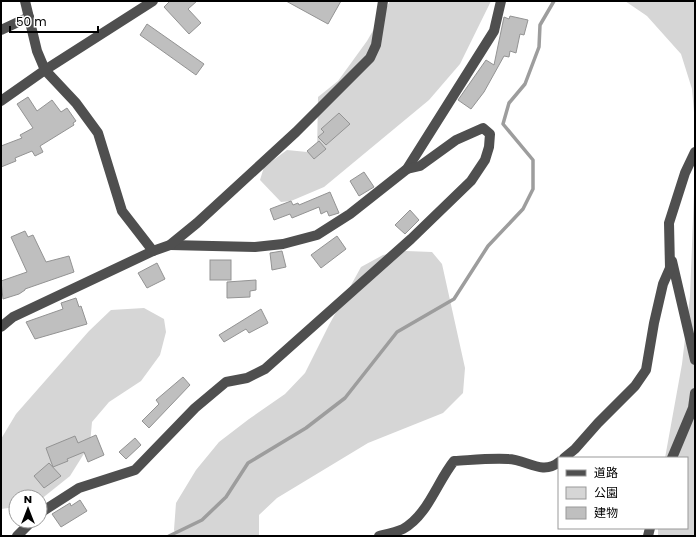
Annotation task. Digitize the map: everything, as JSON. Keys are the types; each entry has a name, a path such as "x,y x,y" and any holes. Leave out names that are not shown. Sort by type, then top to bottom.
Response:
{"street":[{"path":"1,101 45,70 153,1"},
{"path":"1,327 13,317 153,251 170,245 197,223 296,132 358,72 370,58 376,45 383,1"},
{"path":"170,245 255,247 283,244 317,235 350,214 407,169 494,31 500,1"},
{"path":"29,3 29,17 37,51 45,70 76,103 98,133 122,211 153,251"},
{"path":"1,30 29,17"},
{"path":"48,508 79,488 135,470 195,408 226,382 247,378 265,369 411,239 471,181 485,160 489,147 490,134 483,128 456,140 420,166 407,169"},
{"path":"565,457 575,449 598,423 635,386 646,370 654,323 663,284 670,268 669,223 685,173 695,152"},
{"path":"670,249 695,360"},
{"path":"672,457 693,408 695,393"},
{"path":"379,536 403,529 414,521 429,501 444,474 454,461 511,459 533,467 553,467 558,463"}],"green space":[{"path":"390,1 491,1 460,64 429,100 324,187 291,201 281,202 260,180 264,167 287,150 317,153 318,97 338,81 367,41"},
{"path":"625,1 695,1 695,124 692,89 681,54 647,16"},
{"path":"695,168 695,536 658,536 658,529 688,529 688,457 665,457 682,364 690,296"},
{"path":"406,251 432,252 442,264 465,368 463,393 443,413 368,443 277,498 259,515 259,536 177,536 174,530 176,503 196,470 219,442 285,394 305,373 329,325 361,267 383,255"},
{"path":"144,308 164,319 166,332 160,355 141,381 109,402 92,422 90,444 70,476 48,494 48,489 8,489 8,508 1,509 1,439 16,414 89,331 111,310"}],"building":[{"path":"170,1 197,1 188,9 201,23 189,34 164,7"},
{"path":"286,1 341,1 328,24"},
{"path":"510,16 528,20 524,35 520,34 516,53 510,51 509,57 504,56 484,92 471,109 458,100 486,60 494,65 504,17 509,19"},
{"path":"147,24 204,64 196,75 140,35"},
{"path":"28,97 37,111 52,100 61,112 67,108 76,121 73,123 74,125 40,146 43,152 35,156 32,151 15,158 16,161 1,167 1,146 22,138 20,135 33,128 17,104"},
{"path":"339,113 350,124 326,145 318,137 324,132 321,129"},
{"path":"319,141 326,149 314,159 307,151"},
{"path":"364,172 374,187 359,196 350,181"},
{"path":"330,192 339,213 329,216 327,211 321,214 319,207 292,218 290,214 274,220 270,209 291,201 293,205 298,203 299,205"},
{"path":"410,210 419,220 405,234 395,225"},
{"path":"25,231 28,237 33,235 46,262 69,256 74,272 25,289 19,294 3,299 1,281 27,272 11,237"},
{"path":"337,236 346,249 321,268 311,255"},
{"path":"282,251 286,267 272,270 270,253"},
{"path":"210,260 231,260 231,280 210,280"},
{"path":"157,263 165,279 147,288 138,273"},
{"path":"256,280 256,290 250,291 250,297 227,298 227,282"},
{"path":"76,298 79,307 81,306 87,324 35,339 26,322 63,309 61,303"},
{"path":"261,309 268,323 249,333 246,329 224,342 219,335"},
{"path":"183,377 190,385 149,428 142,421 159,404 156,400"},
{"path":"96,435 104,455 88,462 84,452 53,467 46,448 75,436 78,443"},
{"path":"135,438 141,445 126,459 119,452"},
{"path":"49,463 61,476 44,488 34,476"},
{"path":"80,500 87,511 61,527 52,514 70,503 71,506"}],"waterway":[{"path":"169,536 202,520 226,497 248,463 306,428 345,398 397,332 454,299 488,246 523,209 533,189 533,160 503,124 509,103 525,84 539,47 540,25 554,1"}]}
